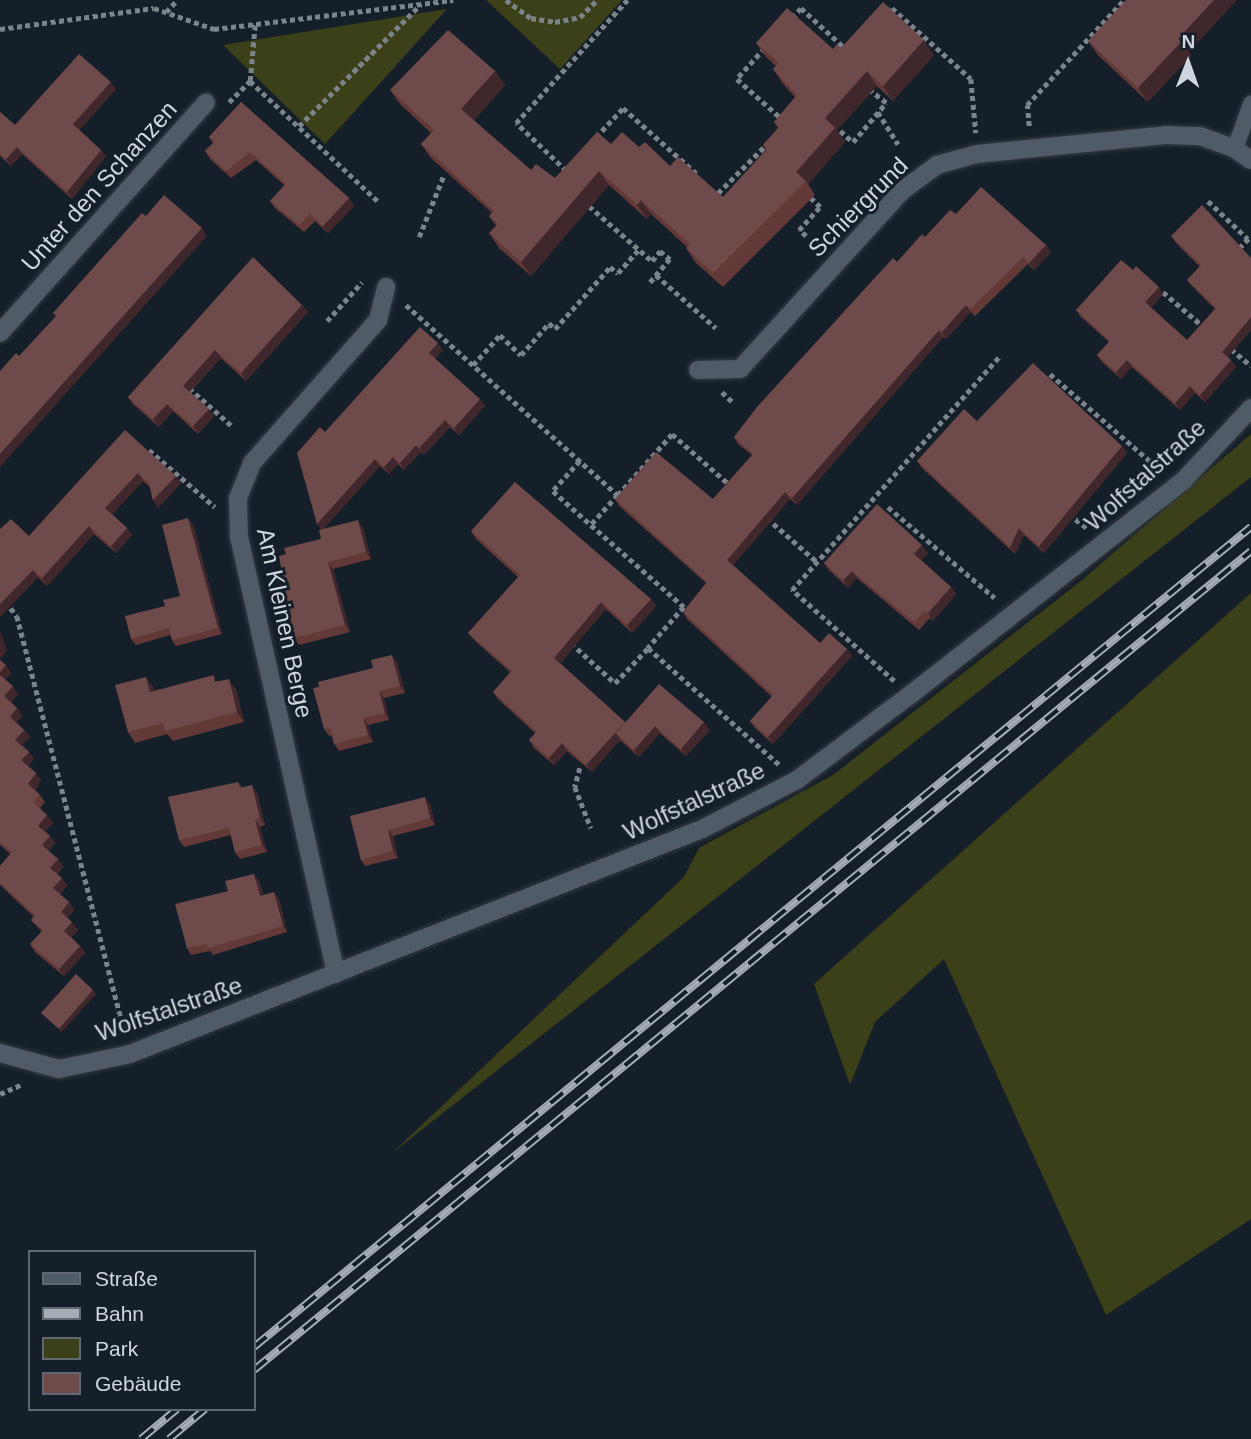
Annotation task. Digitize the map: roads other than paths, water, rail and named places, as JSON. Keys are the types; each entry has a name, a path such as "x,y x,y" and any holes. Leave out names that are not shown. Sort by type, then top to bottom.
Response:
{"street":[{"name":"Unter den Schanzen","path":"0,333 206,103"},
{"name":"Schiergrund","path":"698,370 740,369 903,190 937,165 976,154 1166,135 1200,136 1235,149 1251,160"},
{"name":"Am Kleinen Berge","path":"336,974 239,538 238,498 252,463 378,320 386,287"},
{"name":"Wolfstalstraße","path":"0,1053 59,1069 130,1054 702,830 797,780 1106,545 1183,481 1251,408"}],"lane":[{"path":"1235,149 1251,104"}],"railway":[{"path":"256,1345 1251,527"},
{"path":"256,1368 1251,551"},
{"path":"141,1439 175,1411"},
{"path":"169,1439 203,1411"}]}
